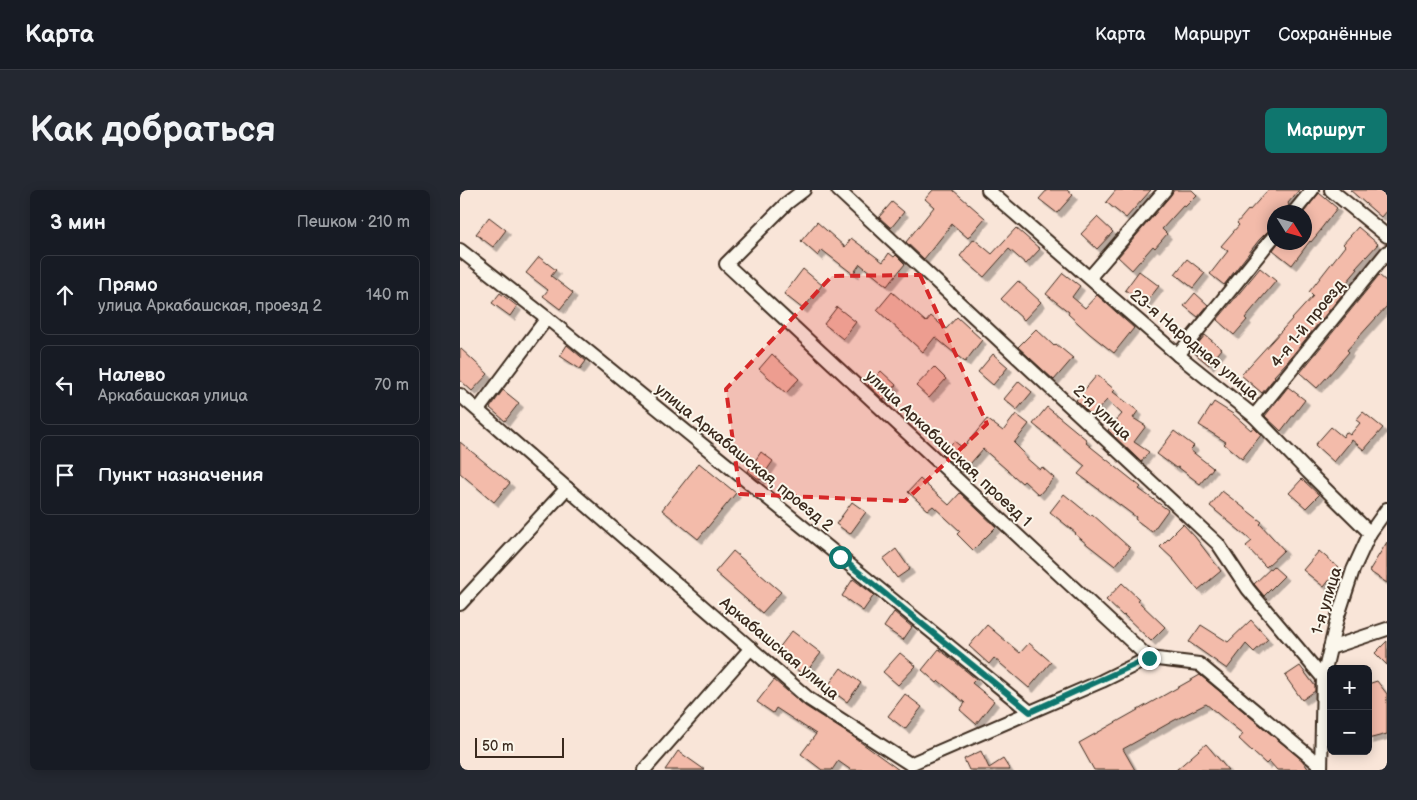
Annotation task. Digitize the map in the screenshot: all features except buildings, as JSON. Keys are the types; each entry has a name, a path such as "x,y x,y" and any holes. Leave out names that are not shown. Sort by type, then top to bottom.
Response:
{"street":[{"name":"улица Аркабашская, проезд 1","path":"804,190 786,203 726,264 1149,658"},
{"name":"2-я улица","path":"838,190 1218,544 1248,589 1323,678"},
{"path":"1090,277 1165,190"},
{"path":"1300,205 1312,190"},
{"path":"1330,190 1387,236"},
{"name":"23-я Народная улица","path":"990,191 1178,355 1254,416 1370,533"},
{"path":"1178,355 1267,245"},
{"name":"улица Аркабашская, проезд 2","path":"460,250 547,318 1030,712"},
{"name":"4-я 1-й проезд","path":"1254,416 1387,252"},
{"path":"478,410 547,318"},
{"name":"Аркабашская улица","path":"460,395 809,699 910,764 1149,658"},
{"path":"460,604 567,488"},
{"name":"1-я улица","path":"1321,768 1323,678 1337,619 1353,570 1370,533 1387,509"},
{"path":"1330,648 1387,630"},
{"path":"644,770 751,648"},
{"path":"1149,658 1199,664 1321,768"}],"highlighted area":[{"path":"920,275 987,424 905,501 740,494 726,389 832,276"}],"route":[{"path":"840,557 1030,712 1102,681 1149,658"}]}
